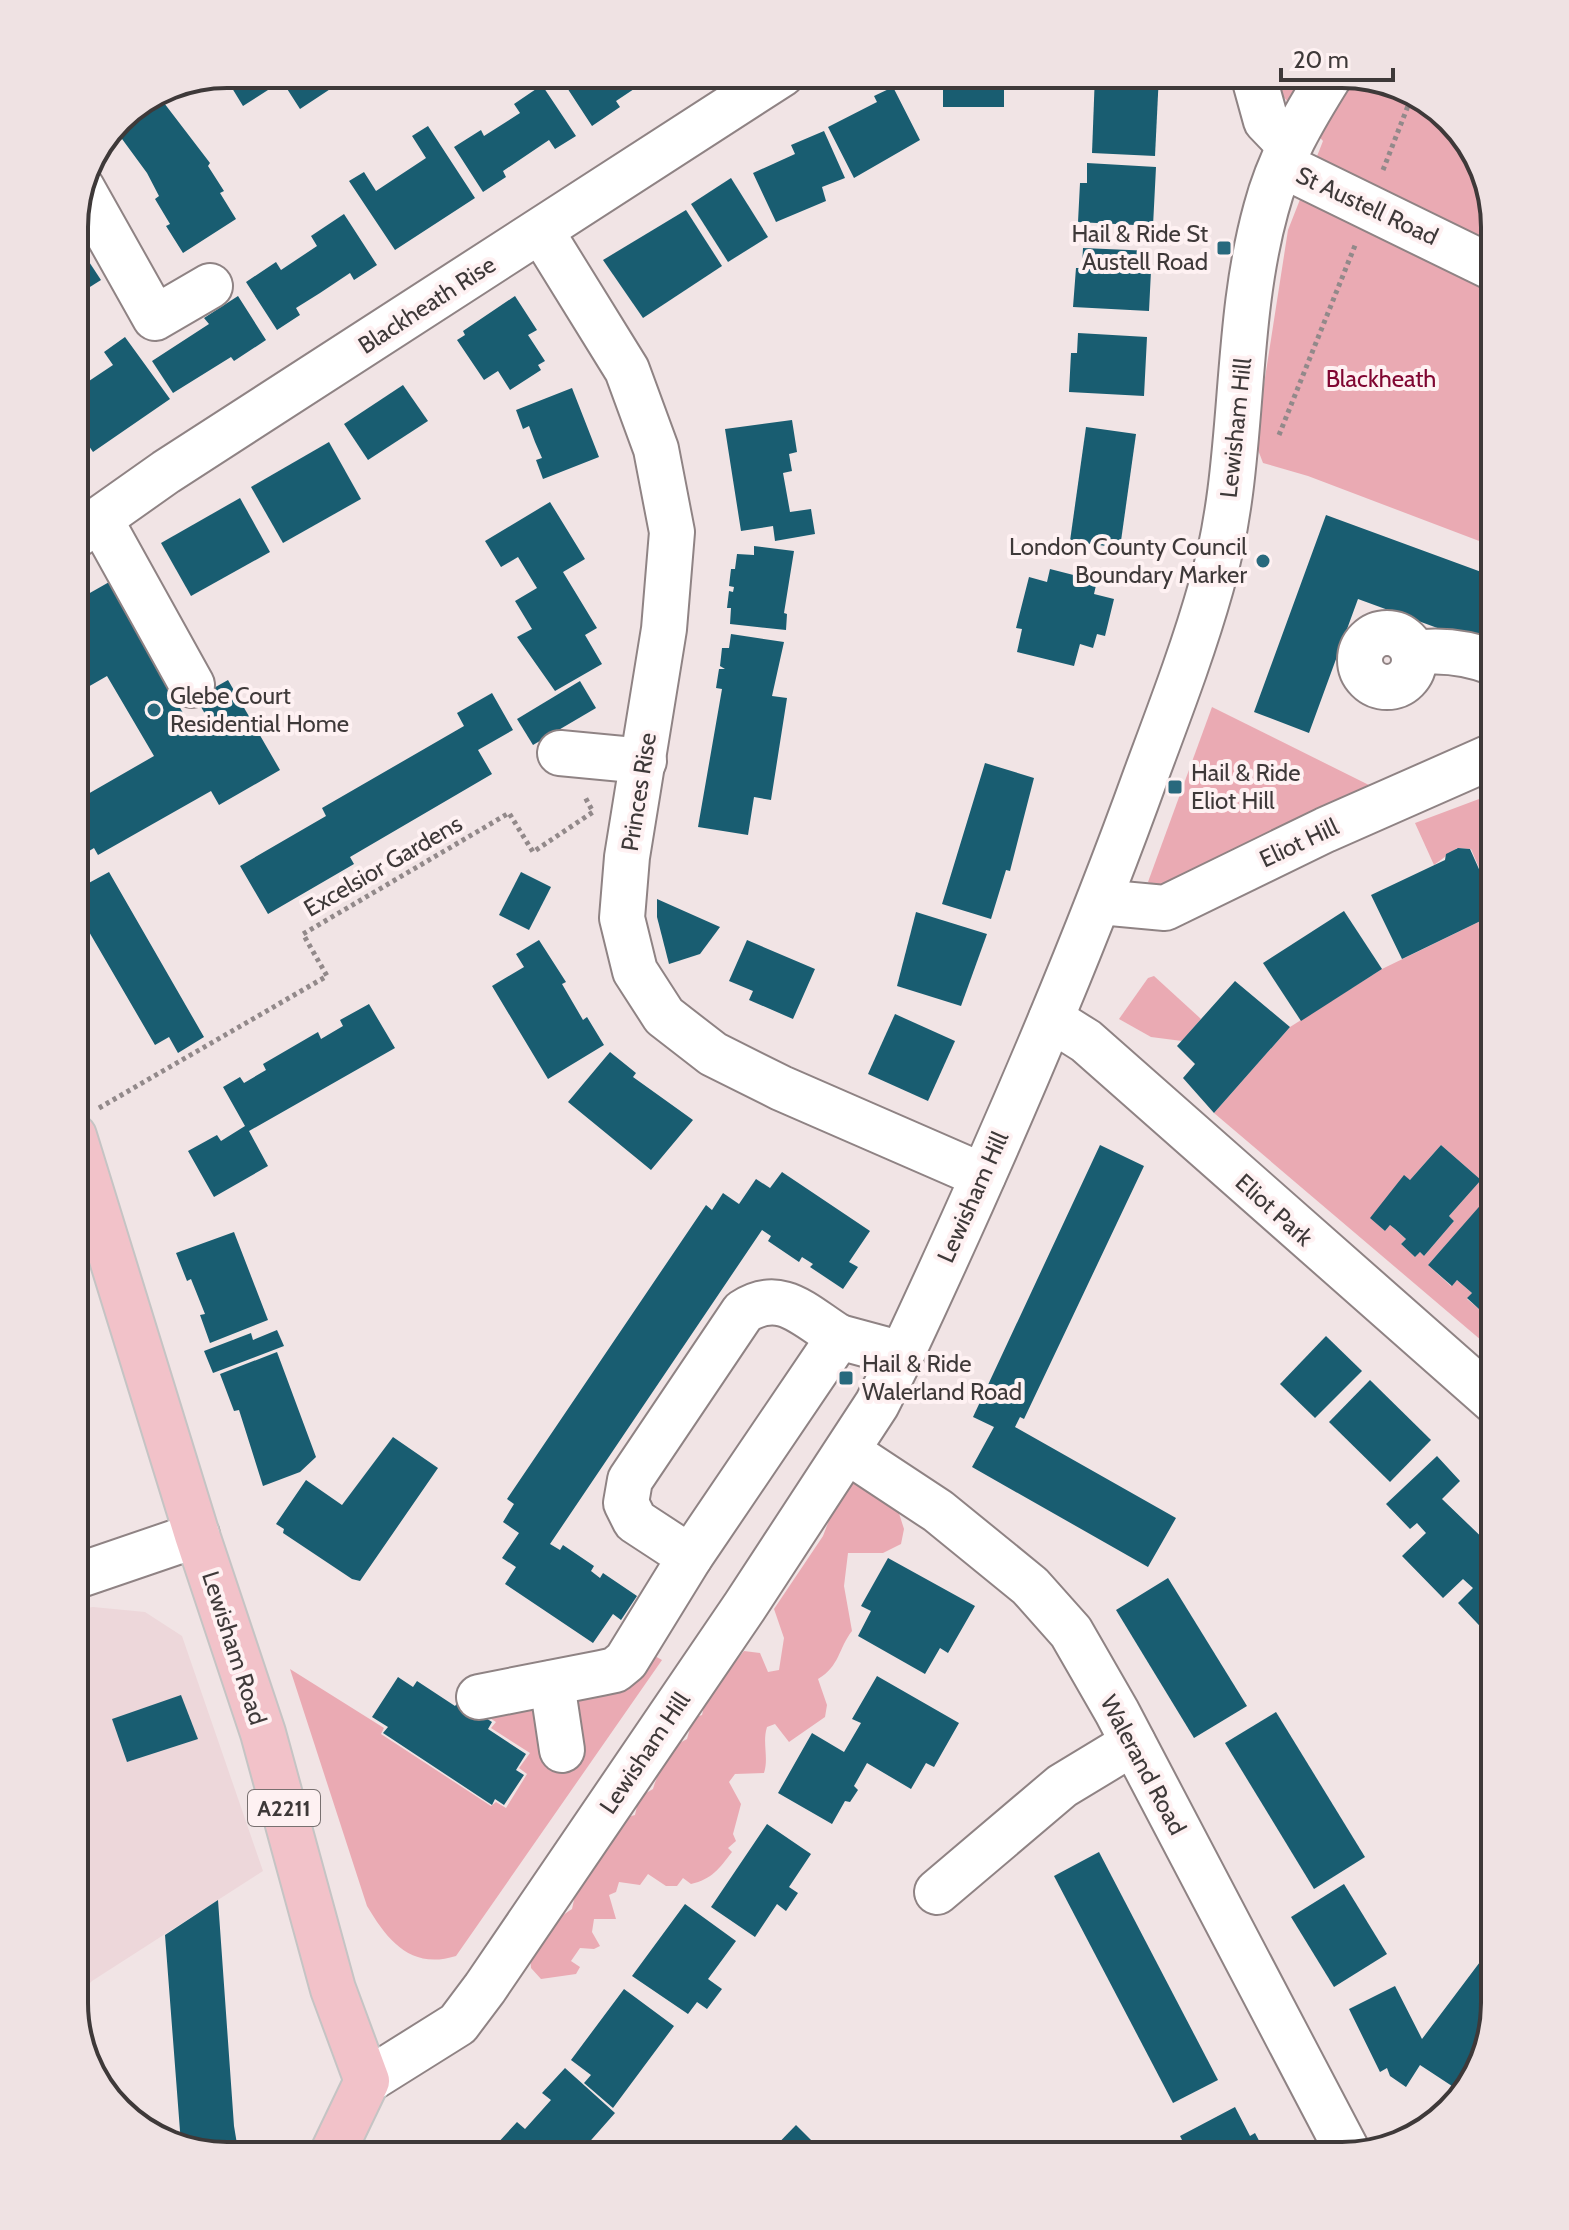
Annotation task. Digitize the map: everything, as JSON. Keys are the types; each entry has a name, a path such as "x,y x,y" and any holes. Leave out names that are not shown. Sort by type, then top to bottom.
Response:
{"main road":[{"name":"Lewisham Road","path":"88,1129 197,1535 263,1733 333,1989 367,2081"},
{"path":"338,2142 367,2081"}],"street":[{"name":"Blackheath Rise","path":"88,529 166,472 761,88"},
{"path":"1257,88 1266,121 1285,155"},
{"name":"Lewisham Hill","path":"367,2081 458,2024 485,1988 847,1451 902,1354 983,1176 1100,902 1212,585 1225,526 1252,271 1266,207 1285,155 1323,88"},
{"name":"St Austell Road","path":"1285,155 1371,206 1481,262"},
{"path":"91,203 155,318 210,286"},
{"name":"Princes Rise","path":"541,231 627,370 656,449 672,532 664,629 627,857 622,918 635,971 664,1016 713,1054 983,1176"},
{"path":"88,529 192,685"},
{"path":"1414,653 1431,650 1481,657"},
{"path":"560,753 644,761"},
{"name":"Eliot Hill","path":"1100,902 1165,908 1325,830 1481,761"},
{"name":"Eliot Park","path":"1051,1019 1086,1041 1481,1390"},
{"path":"690,1557 635,1521 626,1503 630,1480 743,1312 761,1300 784,1303 839,1337 902,1354"},
{"path":"479,1697 615,1670 626,1661 690,1557 839,1337"},
{"name":"Walerand Road","path":"847,1451 938,1511 1030,1586 1071,1632 1133,1743 1343,2142"},
{"path":"88,1572 197,1535"},
{"path":"552,1683 562,1750"},
{"path":"937,1892 1062,1786 1133,1743"}],"path":[{"path":"1278,438 1408,106"},
{"name":"Excelsior Gardens","path":"88,1121 327,976 303,934 509,813 533,852 593,812 560,753"}],"shaded area":[{"path":"88,1608 145,1612 182,1636 263,1871 88,1985"}],"green space":[{"name":"Blackheath","path":"1275,88 1351,88 1395,99 1427,117 1440,129 1452,142 1470,174 1480,209 1481,227 1481,542 1308,476 1263,463 1255,442 1288,230 1323,141"},
{"path":"1212,707 1375,788 1162,890 1148,882"},
{"path":"1481,798 1481,872 1471,849 1457,848 1434,865 1415,823"},
{"path":"1481,921 1481,1180 1481,1205 1428,1265 1451,1286 1457,1280 1472,1293 1467,1299 1481,1311 1481,1340 1214,1113 1290,1027 1382,969","holes":["1441,1145 1481,1180 1449,1216 1454,1221 1424,1256 1420,1252 1415,1257 1401,1244 1406,1239 1390,1225 1385,1231 1371,1218 1404,1176 1410,1180"]},
{"path":"1154,976 1201,1019 1182,1041 1151,1037 1119,1019 1148,978"},
{"path":"852,1480 897,1507 904,1529 901,1544 883,1553 848,1553 844,1586 852,1631 835,1663 818,1679 827,1705 825,1717 789,1742 775,1724 767,1727 764,1773 735,1774 729,1782 741,1804 733,1834 736,1841 728,1848 732,1852 714,1872 691,1884 683,1878 677,1886 666,1886 648,1874 640,1885 619,1882 616,1892 609,1895 616,1919 594,1919 592,1932 600,1946 580,1948 571,1961 580,1967 576,1974 541,1979 531,1968 530,1956 554,1924 572,1909 578,1882 594,1870 598,1849 628,1817 635,1815 639,1797 653,1789 670,1748 687,1739 693,1718 702,1715 706,1698 744,1651 760,1653 768,1672 779,1670 784,1638 774,1609 823,1536 834,1507"},
{"path":"653,1655 662,1660 456,1956 426,1959 402,1949 383,1931 367,1906 290,1669 384,1728 381,1734 491,1806 496,1802 506,1808 527,1774 519,1768 530,1753 491,1728 496,1722 485,1715 514,1701 569,1713 578,1692"}],"building":[{"path":"232,88 271,88 243,106"},
{"path":"286,88 332,88 300,109"},
{"path":"538,88 544,88 576,136 555,149 549,140 503,171 506,177 483,192 454,147 481,130 484,136 520,113 514,104"},
{"path":"567,88 636,88 616,101 620,107 592,126"},
{"path":"894,88 920,140 854,178 828,127 877,102 874,96"},
{"path":"943,88 1004,88 1004,107 943,107"},
{"path":"1094,88 1158,88 1155,156 1092,153"},
{"path":"165,104 210,163 208,166 224,191 220,193 236,219 183,253 166,226 170,224 155,199 159,196 147,173 121,138 135,123"},
{"path":"428,126 475,198 395,250 349,181 364,172 376,191 426,158 412,136"},
{"path":"824,131 845,178 822,187 826,201 776,222 753,173 795,154 791,145"},
{"path":"1087,163 1156,167 1153,226 1078,222 1080,183 1087,183"},
{"path":"731,178 768,237 728,262 691,204"},
{"path":"686,210 722,266 643,318 603,260"},
{"path":"344,214 377,265 354,280 350,273 296,308 300,315 277,330 246,282 276,262 281,270 317,246 311,236"},
{"path":"1083,248 1152,251 1149,311 1073,307 1076,268 1082,268"},
{"path":"88,260 101,280 88,288"},
{"path":"238,296 266,340 234,361 231,357 173,393 152,361 209,324 204,318"},
{"path":"515,296 537,330 528,335 545,361 538,365 541,370 510,390 498,371 484,380 457,340 465,335 463,331"},
{"path":"1078,333 1147,337 1144,396 1069,392 1071,353 1077,353"},
{"path":"125,337 170,399 93,452 88,445 88,382 113,365 104,352"},
{"path":"403,385 428,421 368,460 344,424"},
{"path":"572,388 599,457 543,479 536,460 542,458 529,426 523,429 516,410"},
{"path":"792,420 797,452 789,454 792,471 783,473 790,512 811,509 815,534 775,541 773,526 741,531 725,429"},
{"path":"1086,427 1136,434 1120,548 1070,541"},
{"path":"329,442 361,499 283,543 251,487"},
{"path":"240,498 270,552 191,596 161,543"},
{"path":"550,502 585,559 563,572 597,628 585,635 602,664 555,691 517,637 532,629 515,601 537,588 518,557 501,567 485,541"},
{"path":"1326,515 1481,572 1481,644 1358,599 1309,733 1254,712"},
{"path":"754,546 794,551 784,613 787,614 786,630 730,624 731,608 727,608 729,591 733,592 734,587 729,586 731,569 735,569 737,554 754,555"},
{"path":"1050,569 1097,581 1094,594 1114,599 1105,636 1097,634 1093,648 1080,644 1074,666 1017,652 1022,629 1016,628 1029,577 1047,582"},
{"name":"Glebe Court Residential Home","path":"118,577 156,642 145,648 193,730 209,721 196,698 228,680 280,770 219,805 211,791 98,855 94,848 88,852 88,794 154,756 107,676 88,687 88,594"},
{"path":"731,634 784,642 772,696 787,698 771,800 754,797 748,835 698,827 722,689 716,688 719,669 725,669 720,666 722,648 729,648"},
{"path":"580,681 596,708 533,745 517,719"},
{"path":"492,693 513,730 478,750 492,774 350,857 354,864 268,914 240,866 326,816 322,808 464,726 457,713"},
{"path":"985,763 1034,778 1010,871 1006,870 991,919 942,904"},
{"path":"1458,848 1470,849 1481,874 1481,921 1402,959 1371,895 1445,860 1446,854"},
{"path":"109,872 204,1037 178,1053 169,1037 155,1045 88,930 88,883"},
{"path":"521,872 551,887 529,930 499,915"},
{"path":"657,899 720,927 700,954 669,964 657,917"},
{"path":"1344,911 1382,969 1301,1021 1263,963"},
{"path":"916,912 987,934 961,1006 897,986"},
{"path":"539,940 566,982 562,984 583,1020 587,1017 604,1045 548,1079 492,986 524,967 516,954"},
{"path":"747,940 815,969 793,1019 749,1000 753,991 729,981"},
{"path":"1235,981 1290,1027 1214,1113 1183,1078 1195,1064 1177,1046"},
{"path":"369,1004 395,1048 249,1131 268,1166 214,1197 188,1151 217,1135 221,1141 245,1126 223,1087 240,1077 244,1083 266,1070 263,1064 318,1032 321,1039 343,1026 340,1020"},
{"path":"895,1014 955,1041 928,1101 868,1074"},
{"path":"610,1052 636,1073 633,1077 693,1120 651,1170 568,1102"},
{"path":"1100,1145 1144,1166 1024,1419 1020,1417 1015,1427 1176,1518 1148,1567 972,1467 994,1427 973,1417"},
{"path":"1441,1145 1481,1180 1449,1216 1454,1221 1424,1256 1420,1252 1415,1257 1401,1244 1406,1239 1395,1229 1390,1225 1385,1231 1370,1218 1404,1175 1410,1180"},
{"path":"782,1172 870,1231 849,1262 858,1267 843,1289 810,1267 813,1264 802,1257 799,1262 768,1241 771,1236 762,1230 550,1544 560,1550 563,1545 594,1566 591,1571 600,1578 603,1573 637,1596 621,1620 613,1614 593,1643 505,1584 516,1567 502,1558 519,1533 503,1522 514,1504 507,1499 706,1205 712,1210 723,1193 739,1204 756,1179 770,1188"},
{"path":"1481,1205 1481,1311 1467,1298 1472,1293 1457,1280 1452,1286 1428,1265"},
{"path":"234,1232 268,1320 210,1343 200,1315 205,1314 176,1253"},
{"path":"277,1330 284,1346 213,1373 204,1351 251,1333 253,1340"},
{"path":"1326,1336 1362,1371 1315,1418 1280,1384"},
{"path":"277,1352 316,1457 300,1472 263,1486 239,1410 234,1411 220,1374"},
{"path":"1370,1380 1431,1440 1390,1482 1329,1422"},
{"path":"393,1437 438,1468 360,1581 352,1579 283,1533 284,1529 276,1524 306,1480 342,1505"},
{"path":"1437,1456 1460,1481 1442,1499 1481,1536 1481,1627 1458,1603 1473,1588 1463,1579 1443,1598 1402,1556 1426,1533 1417,1523 1410,1529 1386,1504"},
{"path":"888,1558 975,1606 948,1653 940,1648 925,1674 858,1636 871,1611 861,1606"},
{"path":"1168,1578 1247,1706 1194,1738 1116,1610"},
{"path":"877,1676 959,1723 934,1767 926,1763 911,1789 867,1763 854,1786 858,1790 850,1802 845,1801 832,1824 778,1793 812,1733 844,1752 861,1723 852,1719"},
{"path":"398,1677 413,1687 417,1681 455,1706 459,1701 492,1722 488,1729 526,1754 516,1770 524,1775 504,1805 495,1799 492,1805 383,1733 388,1727 372,1717"},
{"path":"181,1695 198,1739 127,1762 112,1719"},
{"path":"1276,1712 1365,1857 1314,1889 1225,1743"},
{"path":"767,1824 811,1854 789,1887 798,1893 786,1911 777,1904 755,1937 711,1907"},
{"path":"1099,1852 1218,2080 1173,2103 1054,1876"},
{"path":"1344,1884 1387,1954 1334,1987 1291,1917"},
{"path":"218,1900 237,2142 218,2142 180,2133 165,1935"},
{"path":"685,1904 736,1941 708,1979 722,1989 707,2009 697,2002 688,2014 632,1976"},
{"path":"1481,1961 1480,2021 1476,2039 1453,2087 1420,2065 1406,2087 1390,2076 1387,2068 1380,2072 1349,2009 1395,1986 1422,2039"},
{"path":"624,1989 674,2026 613,2108 584,2083 591,2075 571,2060"},
{"path":"565,2068 615,2113 589,2142 499,2142 517,2122 525,2129 551,2100 542,2093"},
{"path":"1235,2107 1250,2136 1255,2133 1260,2142 1183,2142 1180,2136"},
{"path":"796,2125 813,2142 780,2142"}],"place":[{"name":"Hail & Ride St Austell Road","path":"1224,248"},
{"name":"London County Council Boundary Marker","path":"1263,561"},
{"name":"Glebe Court Residential Home","path":"154,710"},
{"name":"Hail & Ride Eliot Hill","path":"1175,787"},
{"name":"Hail & Ride Walerland Road","path":"846,1378"}]}
